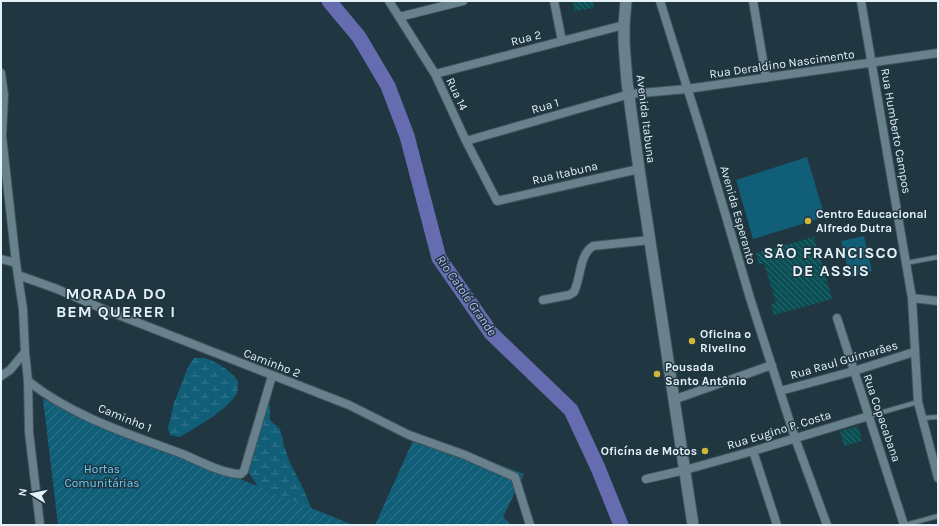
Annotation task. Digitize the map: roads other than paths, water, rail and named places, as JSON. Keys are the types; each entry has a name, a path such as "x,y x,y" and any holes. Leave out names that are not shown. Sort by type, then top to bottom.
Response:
{"main road":[{"name":"Avenida Itabuna","path":"626,1 624,25 628,82 639,169 693,525"}],"street":[{"name":"Rua 14","path":"389,1 435,74 466,141 497,201"},
{"path":"399,17 463,1"},
{"path":"554,1 562,41"},
{"name":"Avenida Esperanto","path":"660,1 780,391 795,438 827,525"},
{"path":"753,1 766,78"},
{"name":"Rua Humberto Campos","path":"861,1 912,298 918,402 938,478"},
{"name":"Rua 2","path":"435,74 624,25"},
{"name":"Rua Deraldino Nascimento","path":"630,94 687,90 938,53"},
{"path":"1,73 4,95 2,136 16,262 23,308 28,381 29,432 40,525"},
{"name":"Rua 1","path":"466,141 630,94"},
{"name":"Rua Itabuna","path":"497,201 639,169"},
{"path":"543,300 570,295 574,292 585,255 593,246 650,240"},
{"path":"1,260 16,262"},
{"name":"Caminho 2","path":"18,275 349,405 409,435 465,455 515,477 530,525"},
{"path":"912,298 938,301"},
{"name":"Rua Copacabana","path":"837,318 905,525"},
{"path":"1,376 10,370 25,352"},
{"name":"Rua Raul Guimarães","path":"780,391 854,372 914,352"},
{"path":"673,400 772,365"},
{"name":"Caminho 1","path":"28,381 50,398 106,424 219,469 241,474 244,471 272,376"},
{"name":"Rua Eugino P. Costa","path":"646,479 753,451 869,416"},
{"path":"753,451 777,525"}],"lane":[{"path":"621,1 624,25"},
{"path":"906,263 938,257"},
{"name":"Rua Eugino P. Costa","path":"869,416 918,402"},
{"path":"922,418 938,417"},
{"path":"905,525 938,516"}],"waterway":[{"name":"Rio Catolé Grande","path":"329,1 359,37 388,86 407,136 439,258 491,333 571,410 598,468 621,525"}],"place":[{"name":"Centro Educacional Alfredo Dutra","path":"808,221"},
{"name":"Oficina o Rivelino","path":"692,341"},
{"name":"Pousada Santo Antônio","path":"657,374"},
{"name":"Oficína de Motos","path":"705,451"}],"district":[{"name":"SÃO FRANCISCO DE ASSIS","path":"831,261"},
{"name":"MORADA DO BEM QUERER I","path":"116,302"}],"park label":[{"name":"Hortas Comunitárias","path":"102,476"}]}
